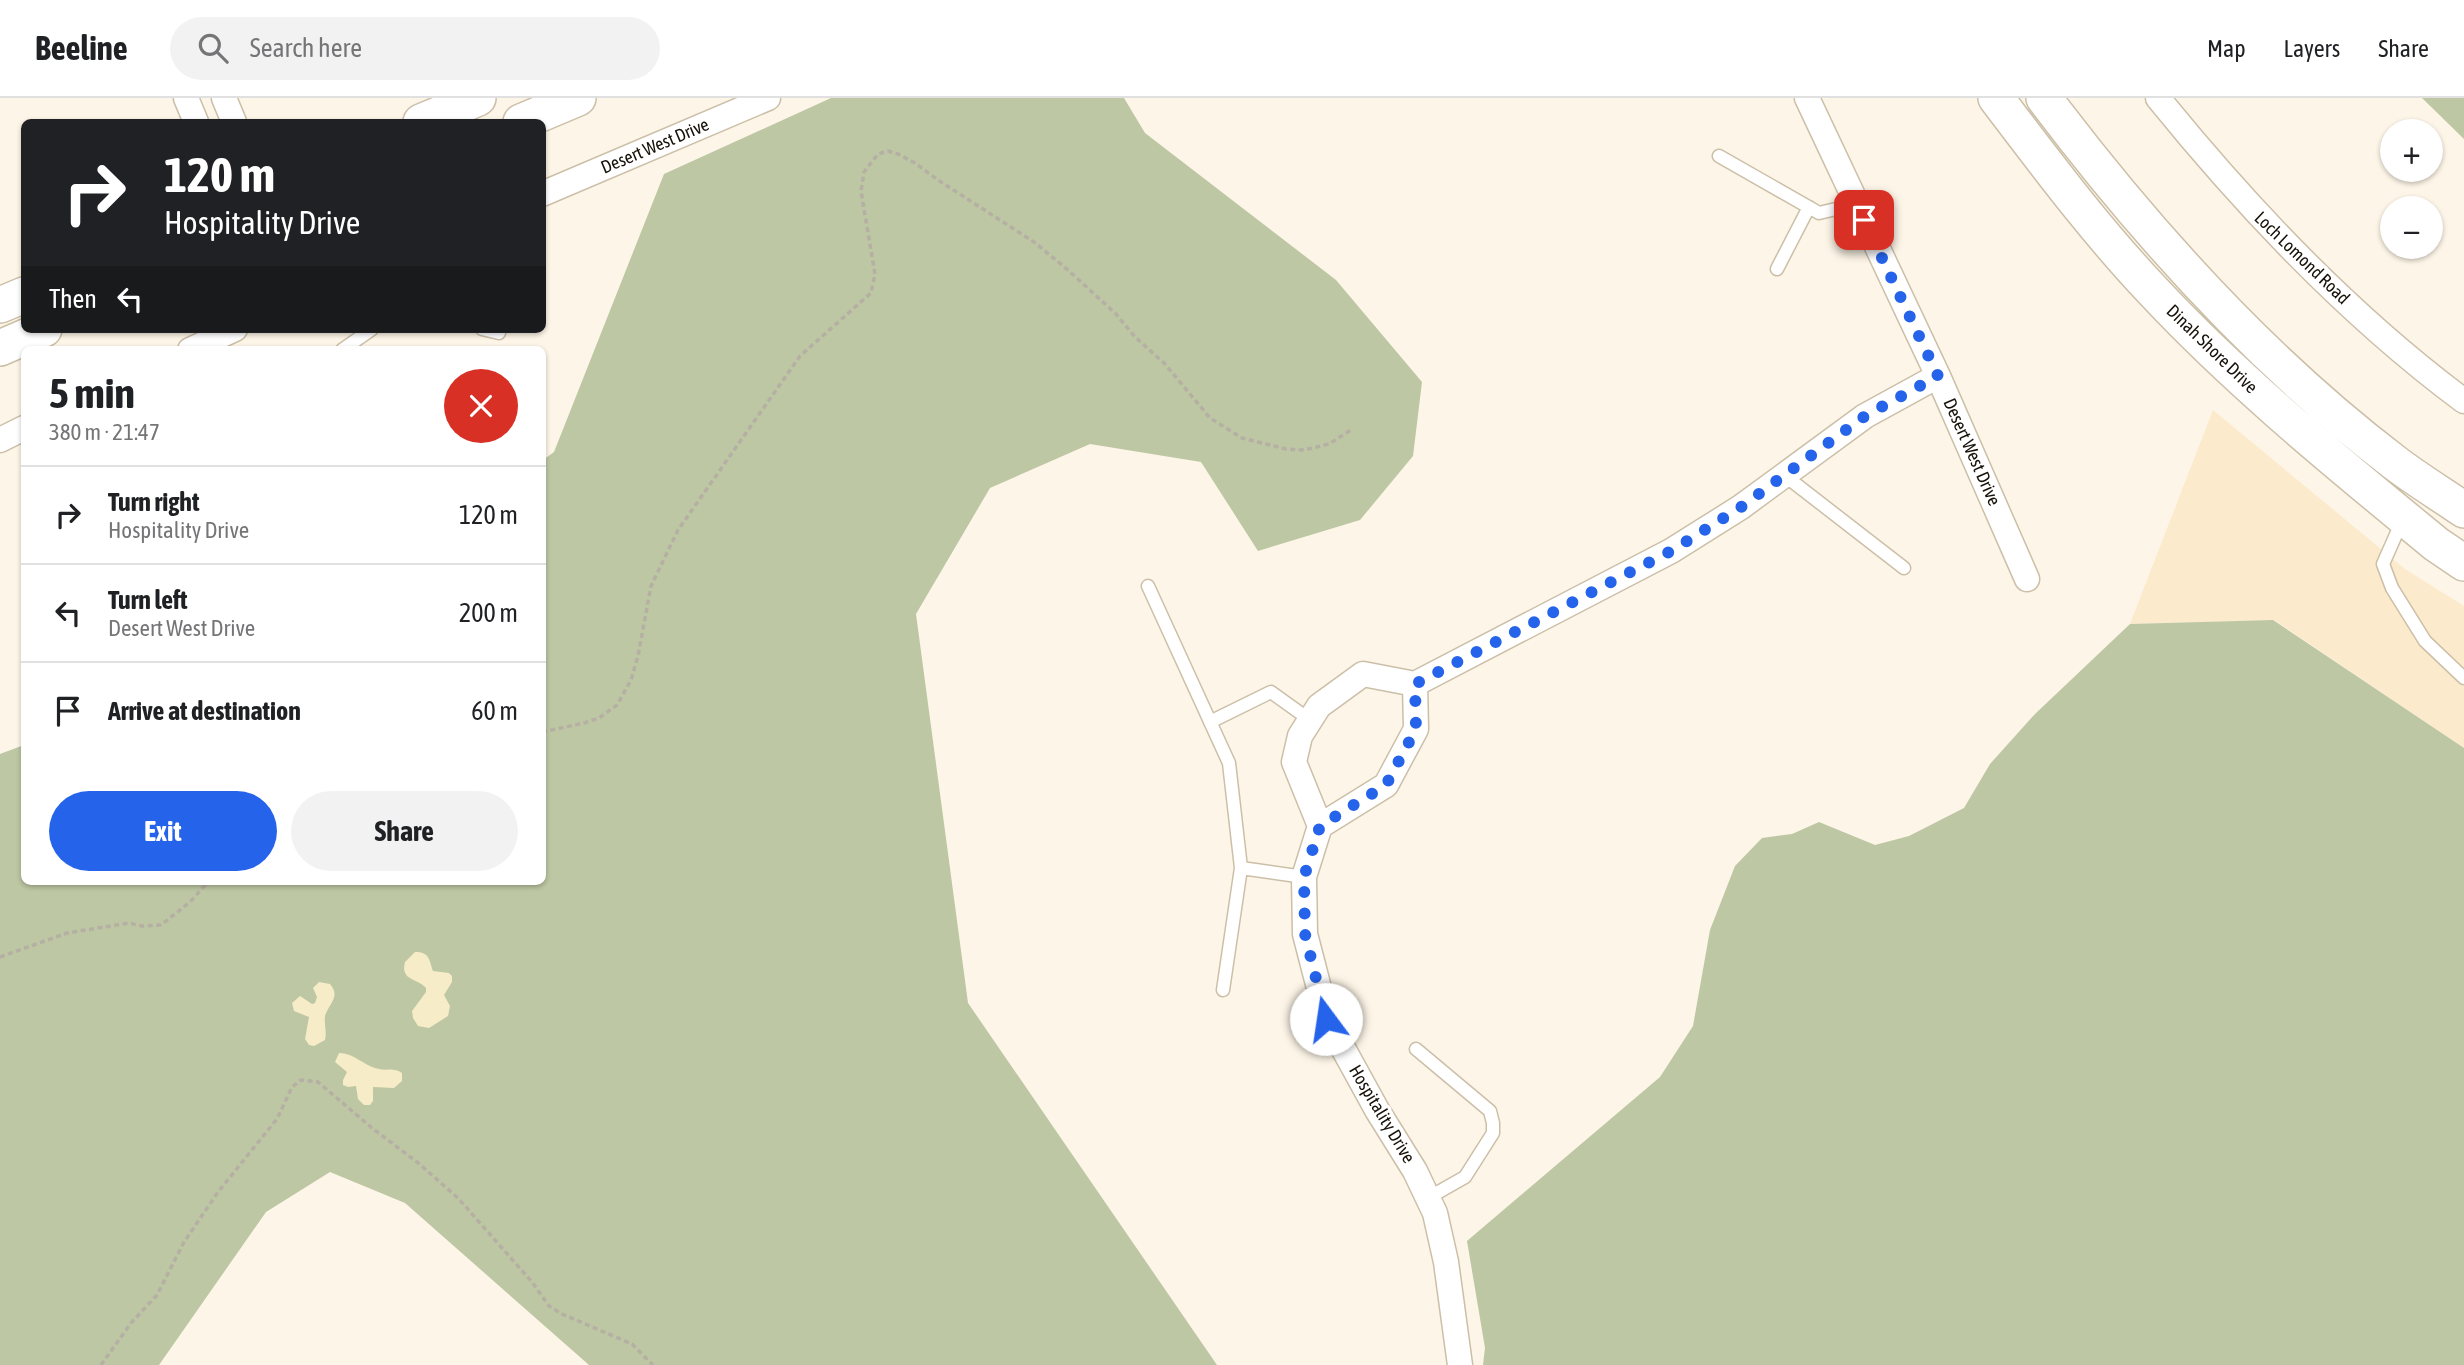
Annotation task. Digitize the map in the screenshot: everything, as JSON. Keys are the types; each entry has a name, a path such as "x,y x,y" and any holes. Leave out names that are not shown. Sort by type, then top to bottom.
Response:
{"main road":[{"path":"428,119 478,98"},
{"path":"528,119 578,98"},
{"name":"Dinah Shore Drive","path":"1997,98 2077,206 2155,293 2265,400 2404,518 2464,563"},
{"name":"Dinah Shore Drive","path":"2044,98 2120,195 2199,283 2296,381 2394,463 2464,510"},
{"path":"0,305 21,296"},
{"path":"0,348 35,333"}],"street":[{"path":"186,98 195,119"},
{"path":"224,98 233,119"},
{"name":"Desert West Drive","path":"546,192 768,98"},
{"name":"Desert West Drive","path":"1807,98 1938,376 2027,579"},
{"name":"Loch Lomond Road","path":"2158,98 2252,209 2357,313 2464,401"},
{"path":"199,346 226,333"},
{"path":"1415,684 1416,729 1386,785 1320,826 1294,762 1300,736 1319,706 1363,674 1415,684 1671,551 1741,507 1865,416 1938,376"},
{"path":"0,440 21,430"},
{"name":"Hospitality Drive","path":"1320,826 1304,877 1305,934 1326,1019 1377,1110 1416,1171 1435,1213 1446,1262 1460,1365"}],"lane":[{"path":"1719,156 1819,213 1857,204"},
{"path":"1777,269 1809,207"},
{"path":"348,346 366,333"},
{"path":"1784,475 1904,568"},
{"path":"2404,518 2383,564 2392,588 2425,641 2464,678"},
{"path":"1148,586 1229,763 1241,868 1223,990"},
{"path":"1210,722 1271,692 1310,720"},
{"path":"1241,868 1304,877"},
{"path":"1416,1049 1490,1111 1493,1123 1493,1133 1465,1177 1428,1198"}],"path":[{"path":"546,731 599,718 617,705 631,680 638,656 651,586 678,530 800,356 871,293 875,274 861,191 864,172 878,154 888,151 915,163 1042,249 1116,314 1135,337 1164,363 1210,418 1242,438 1286,449 1304,450 1329,444 1351,430"},
{"path":"0,957 67,933 129,923 142,926 161,925 190,902 205,885"},
{"path":"101,1365 131,1323 157,1295 184,1242 218,1192 277,1119 292,1087 301,1080 309,1079 318,1082 458,1198 532,1282 549,1306 632,1344 653,1365"}],"shaded area":[{"path":"2213,410 2405,569 2464,606 2464,748 2274,620 2130,624"}],"green space":[{"path":"831,98 1124,98 1145,133 1336,280 1422,382 1413,456 1360,520 1258,551 1201,462 1090,444 990,488 916,614 968,1003 1217,1365 589,1365 405,1203 330,1172 266,1212 159,1365 0,1365 0,754 21,746 21,885 546,885 546,458 554,452 664,174"},
{"path":"2422,98 2464,98 2464,139"},
{"path":"2273,620 2464,748 2464,1365 1483,1365 1485,1348 1467,1241 1660,1077 1693,1026 1710,930 1735,866 1762,838 1792,834 1819,822 1875,845 1909,836 1964,808 1990,764 2035,714 2130,624"}],"sand":[{"path":"415,952 426,955 433,971 449,973 452,976 452,982 444,995 450,1006 448,1016 429,1028 418,1026 413,1018 412,1011 426,992 423,985 405,973 405,962"},
{"path":"319,982 330,984 334,996 325,1016 325,1040 314,1046 309,1045 305,1039 309,1017 294,1011 292,1003 300,996 312,1004 315,1003 317,997 313,988"},
{"path":"339,1053 382,1070 399,1071 402,1073 402,1081 394,1088 373,1087 373,1101 370,1105 364,1105 358,1099 356,1086 343,1085 347,1072 335,1062"}],"route":[{"path":"1326,1019 1305,934 1304,877 1320,826 1386,785 1416,729 1415,684 1671,551 1741,507 1865,416 1938,376 1864,220"}]}
